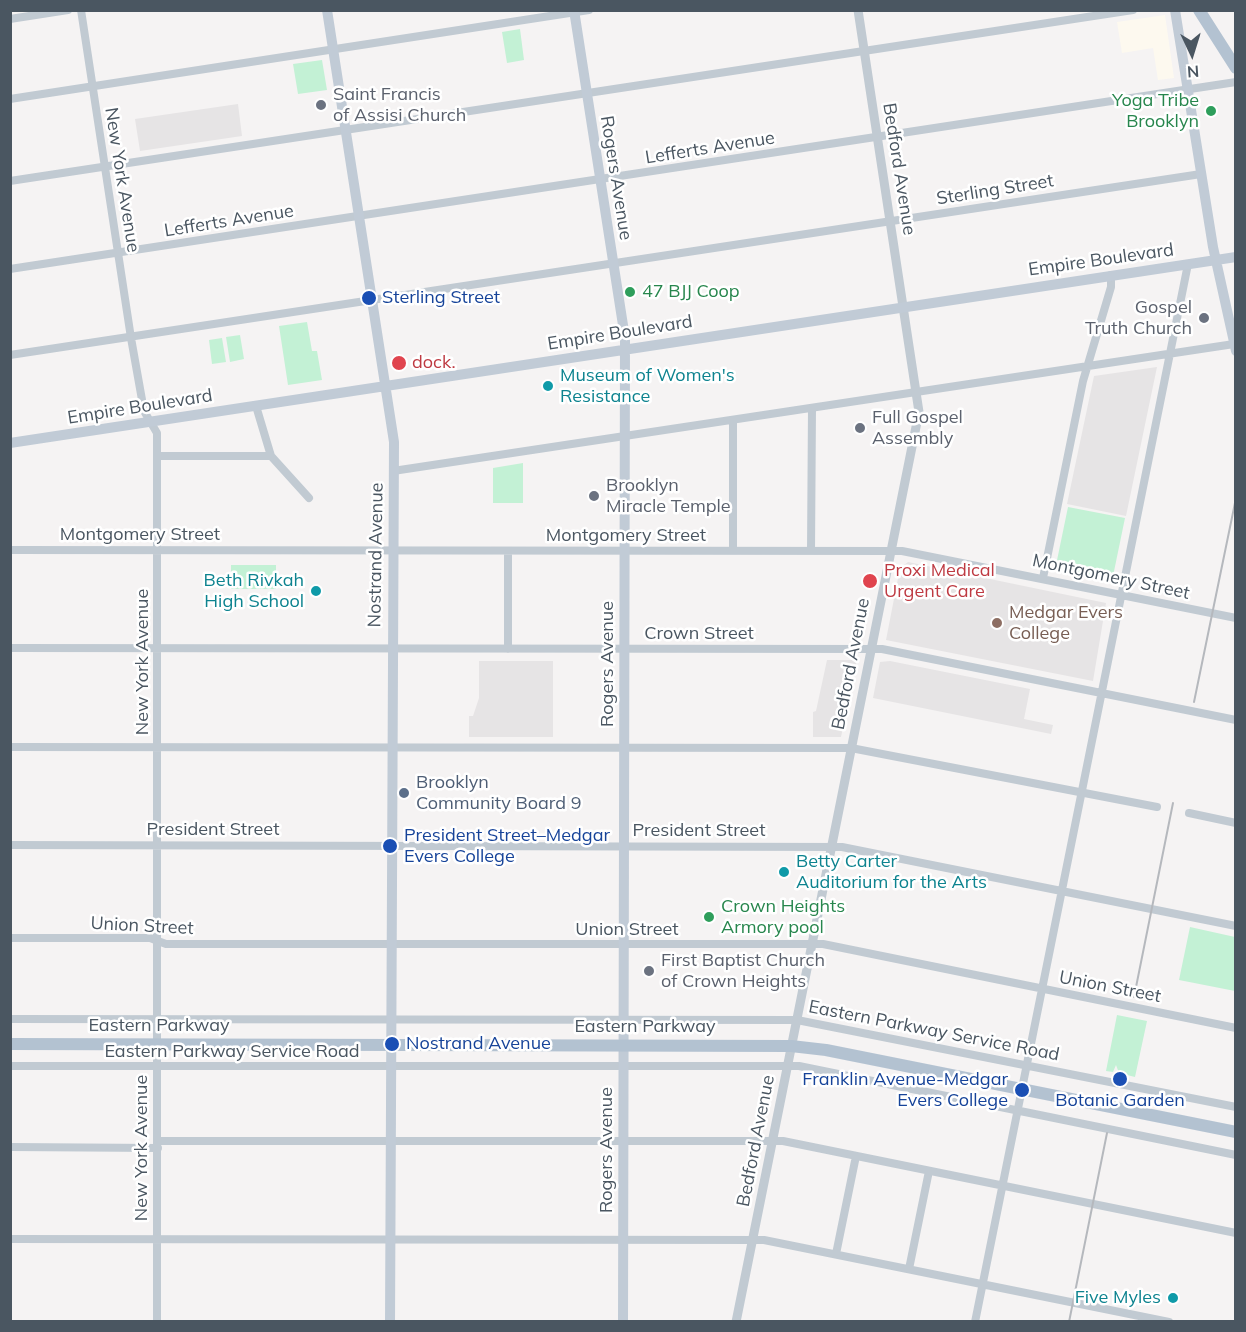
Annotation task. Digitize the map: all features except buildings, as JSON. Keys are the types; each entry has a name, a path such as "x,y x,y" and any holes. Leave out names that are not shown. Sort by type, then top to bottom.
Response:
{"main road":[{"name":"Nostrand Avenue","path":"327,10 394,442 391,550 390,1322"},
{"path":"1175,10 1215,260 1235,347"},
{"path":"1198,10 1236,68"},
{"name":"Rogers Avenue","path":"574,12 625,349 623,1322"},
{"name":"Empire Boulevard","path":"10,443 1236,257"},
{"name":"Eastern Parkway","path":"10,1044 791,1046 826,1050 1236,1132"}],"street":[{"path":"10,19 68,10"},
{"name":"New York Avenue","path":"81,10 144,411 157,433 159,550 157,1322"},
{"path":"10,99 589,10"},
{"name":"Bedford Avenue","path":"736,1322 919,412 858,10"},
{"path":"10,181 1133,10"},
{"name":"Lefferts Avenue","path":"10,269 1236,82"},
{"name":"Sterling Street","path":"10,355 1201,174"},
{"path":"975,1322 1188,264"},
{"path":"1043,578 1087,366 1111,286 1111,275"},
{"path":"393,471 1170,353 1235,347"},
{"path":"256,406 271,456 309,498"},
{"path":"811,551 812,408"},
{"path":"733,420 733,551"},
{"path":"158,456 271,456"},
{"name":"Montgomery Street","path":"10,550 891,551 1043,578 1236,618"},
{"path":"508,550 508,649"},
{"name":"Crown Street","path":"10,648 871,649 1236,720"},
{"path":"10,747 851,748 1157,807"},
{"path":"1189,813 1236,823"},
{"name":"President Street","path":"10,845 832,847 1062,890 1236,926"},
{"name":"Union Street","path":"10,938 150,938 166,944 823,944 1236,1028"},
{"name":"Eastern Parkway Service Road","path":"10,1019 797,1020 1236,1107"},
{"name":"Eastern Parkway Service Road","path":"10,1066 799,1066 1236,1155"},
{"path":"10,1148 391,1141 772,1141 1236,1233"},
{"path":"836,1254 856,1156"},
{"path":"909,1269 928,1171"},
{"path":"10,1239 753,1239 1168,1322"}],"shaded area":[{"path":"1165,15 1174,78 1158,80 1153,48 1122,53 1117,22"},
{"path":"238,104 242,136 140,151 135,119"},
{"path":"1157,367 1126,516 1067,504 1094,376"},
{"name":"Medgar Evers College","path":"908,562 1106,603 1093,681 886,640 900,568"},
{"path":"827,660 857,660 841,737 813,737 813,712 816,711"},
{"path":"479,661 553,661 553,737 469,737 469,716 473,716 479,698"},
{"name":"Medgar Evers College","path":"890,661 1030,689 1024,719 1053,725 1051,734 873,698 880,662"}],"green space":[{"path":"520,29 524,60 507,63 502,32"},
{"path":"322,60 327,90 298,94 293,64"},
{"path":"307,322 312,351 317,351 322,380 288,385 279,326"},
{"path":"240,335 244,359 230,362 226,337"},
{"path":"222,338 226,362 212,364 209,340"},
{"path":"523,463 523,503 493,503 493,468"},
{"path":"1068,507 1125,518 1112,581 1055,570"},
{"path":"231,565 276,565 276,589 231,589"},
{"path":"1190,927 1235,937 1235,991 1179,980"},
{"path":"1117,1015 1147,1021 1135,1077 1119,1073 1116,1065 1113,1072 1106,1071"}],"railway":[{"path":"1194,702 1236,498"},
{"path":"1134,997 1173,803"},
{"path":"1069,1322 1107,1133"}],"place":[{"name":"Saint Francis of Assisi Church","path":"321,105"},
{"name":"Yoga Tribe Brooklyn","path":"1211,111"},
{"name":"47 BJJ Coop","path":"630,292"},
{"name":"Sterling Street","path":"369,298"},
{"name":"Gospel Truth Church","path":"1204,318"},
{"name":"dock.","path":"399,363"},
{"name":"Museum of Women's Resistance","path":"548,386"},
{"name":"Full Gospel Assembly","path":"860,428"},
{"name":"Brooklyn Miracle Temple","path":"594,496"},
{"name":"Proxi Medical Urgent Care","path":"870,581"},
{"name":"Beth Rivkah High School","path":"316,591"},
{"name":"Medgar Evers College","path":"997,623"},
{"name":"Brooklyn Community Board 9","path":"404,793"},
{"name":"President Street–Medgar Evers College","path":"390,846"},
{"name":"Betty Carter Auditorium for the Arts","path":"784,872"},
{"name":"Crown Heights Armory pool","path":"709,917"},
{"name":"First Baptist Church of Crown Heights","path":"649,971"},
{"name":"Nostrand Avenue","path":"392,1044"},
{"name":"Botanic Garden","path":"1120,1079"},
{"name":"Franklin Avenue-Medgar Evers College","path":"1022,1090"},
{"name":"Five Myles","path":"1173,1298"}]}
